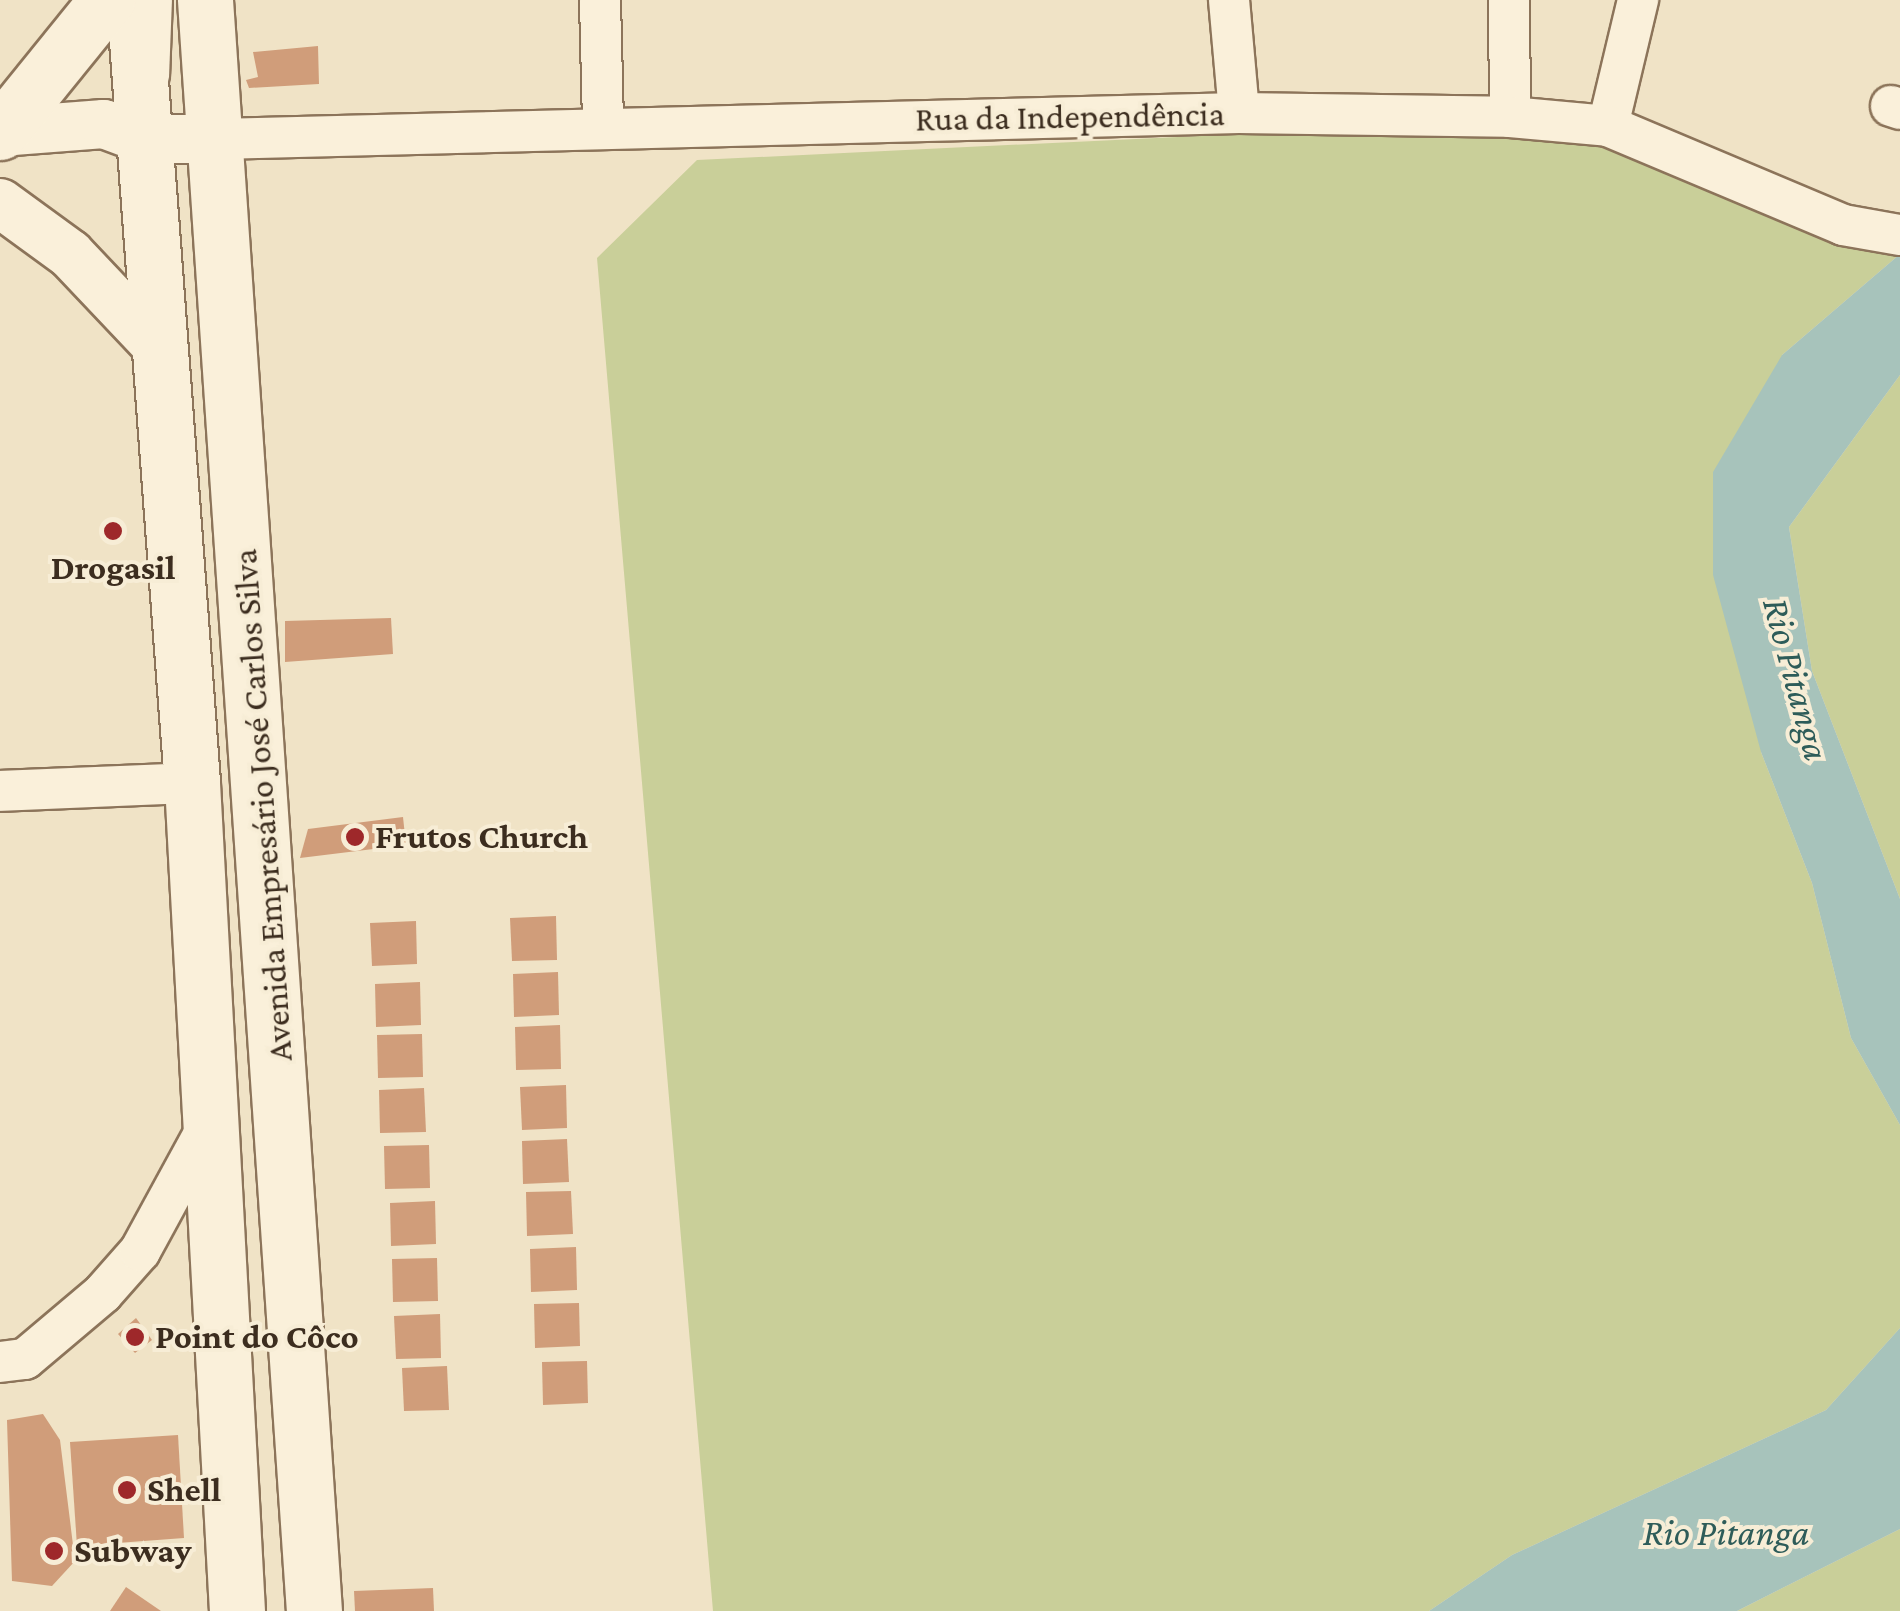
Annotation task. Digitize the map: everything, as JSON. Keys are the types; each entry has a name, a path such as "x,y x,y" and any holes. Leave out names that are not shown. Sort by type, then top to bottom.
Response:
{"main road":[{"path":"0,132 108,0"},
{"name":"Avenida Empresário José Carlos Silva","path":"134,0 155,344 192,783 206,1130 236,1611"},
{"name":"Avenida Empresário José Carlos Silva","path":"206,0 314,1611"}],"street":[{"path":"600,0 602,126"},
{"path":"1229,0 1239,113"},
{"path":"1509,0 1510,117"},
{"path":"1608,126 1638,0"},
{"name":"Rua da Independência","path":"218,139 602,126 1239,113 1510,117 1608,126 1843,225 1900,235"},
{"path":"0,132 104,124 144,139 218,139"},
{"path":"0,202 70,254 155,344"},
{"path":"0,791 192,783"},
{"path":"13,1361 140,1251 206,1130"}],"lane":[{"path":"144,139 167,42 162,0"}],"green space":[{"path":"1281,132 1606,142 1900,254 1782,355 1761,752 1812,883 1851,1038 1900,1125 1900,1328 1826,1410 1512,1555 1429,1611 713,1611 597,258 697,160"},
{"path":"1900,375 1900,899 1812,671 1789,527"},
{"path":"1900,1529 1900,1611 1737,1611"}],"water":[{"name":"Rio Pitanga","path":"1900,254 1900,375 1789,527 1812,671 1900,899 1900,1125 1851,1038 1812,883 1761,752 1713,575 1713,472 1782,355"},
{"name":"Rio Pitanga","path":"1900,1328 1900,1529 1737,1611 1429,1611 1512,1555 1826,1410"}],"building":[{"path":"318,46 319,84 249,88 246,80 258,77 253,52"},
{"path":"391,618 393,654 285,662 285,621"},
{"name":"Frutos Church","path":"403,817 406,845 300,858 308,829"},
{"path":"556,916 557,960 512,961 510,918"},
{"path":"416,921 417,964 372,966 370,923"},
{"path":"558,972 559,1015 514,1017 513,974"},
{"path":"420,982 421,1025 376,1027 375,984"},
{"path":"560,1025 561,1069 516,1070 515,1027"},
{"path":"422,1034 423,1077 378,1078 377,1035"},
{"path":"566,1085 567,1128 522,1130 520,1087"},
{"path":"424,1088 426,1132 380,1133 379,1090"},
{"path":"567,1139 569,1182 523,1184 522,1141"},
{"path":"429,1145 430,1188 385,1189 384,1146"},
{"path":"571,1191 573,1234 527,1236 526,1192"},
{"path":"435,1201 436,1244 391,1246 390,1203"},
{"path":"576,1247 577,1290 531,1292 530,1249"},
{"path":"437,1258 438,1301 393,1302 392,1259"},
{"path":"579,1303 580,1346 535,1348 534,1304"},
{"path":"440,1314 441,1358 396,1359 394,1316"},
{"name":"Point do Côco","path":"136,1318 152,1340 135,1353 118,1334"},
{"path":"587,1361 588,1403 543,1405 542,1362"},
{"path":"447,1366 449,1410 404,1411 402,1368"},
{"path":"43,1414 60,1440 75,1561 52,1586 12,1581 7,1420"},
{"name":"Shell","path":"178,1435 184,1538 77,1546 70,1442"},
{"path":"126,1587 161,1611 110,1611"},
{"path":"433,1588 434,1611 355,1611 354,1591"}],"place":[{"name":"Drogasil","path":"113,531"},
{"name":"Frutos Church","path":"355,837"},
{"name":"Point do Côco","path":"135,1337"},
{"name":"Shell","path":"127,1490"},
{"name":"Subway","path":"54,1551"}]}
